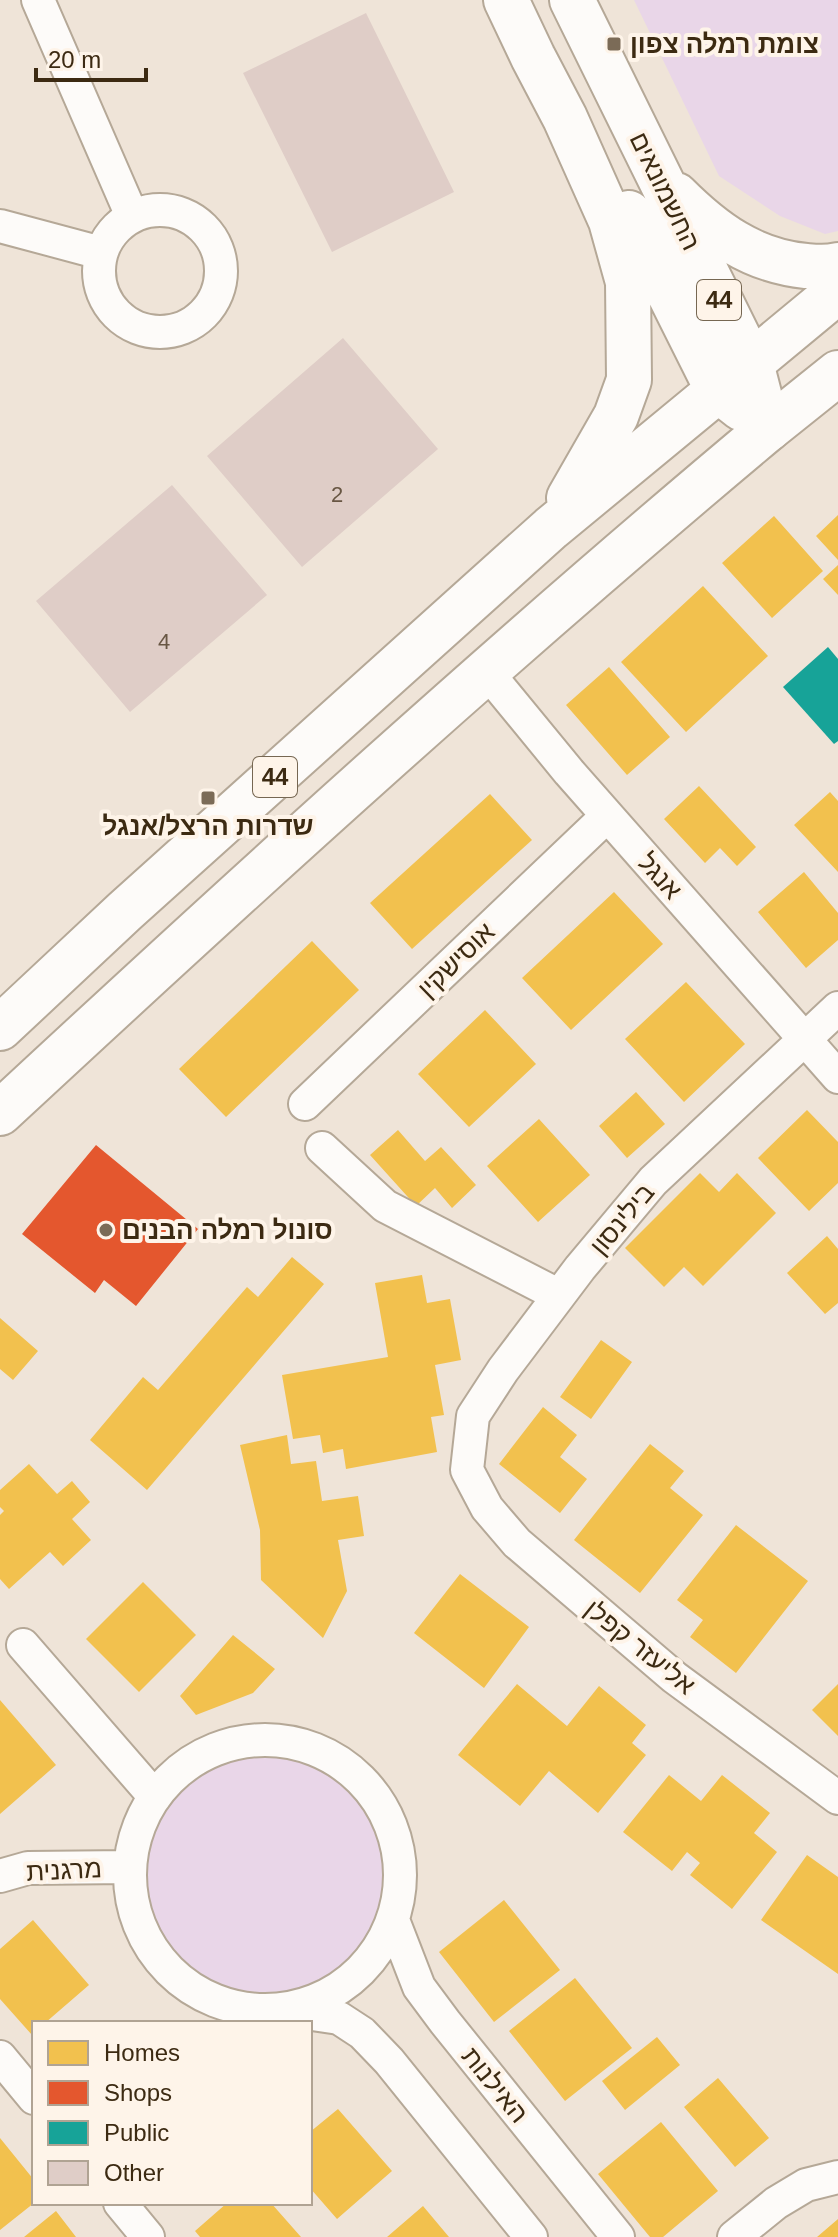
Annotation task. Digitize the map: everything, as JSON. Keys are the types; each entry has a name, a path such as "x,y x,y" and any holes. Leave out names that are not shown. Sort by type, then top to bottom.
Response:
{"main road":[{"name":"44","path":"506,0 565,118 611,221 628,282 629,380 616,416 551,528"},
{"name":"החשמונאים","path":"572,0 657,176 734,376 768,429"},
{"path":"565,118 627,207 734,376 838,291"},
{"name":"44","path":"657,176 702,221 745,249 783,264 827,268 838,265"},
{"path":"768,429 838,373"},
{"name":"44","path":"0,1028 125,911 551,528 734,376"},
{"name":"44","path":"0,1113 184,943 487,672 633,542 768,429"}],"street":[{"path":"38,0 132,216"},
{"path":"151,210 170,210 196,221 210,234 219,252 222,271 215,298 204,314 188,325 170,331 151,331 133,325 117,314 105,298 99,270 101,253 110,234 132,216 151,210"},
{"path":"0,226 101,253"},
{"name":"אנגל","path":"487,672 607,816 838,1077"},
{"name":"אוסישקין","path":"305,1104 607,816"},
{"name":"בילינסון","path":"467,1470 473,1416 558,1295 653,1181 838,1008"},
{"path":"322,1148 385,1206 558,1295"},
{"name":"אליעזר קפלן","path":"467,1470 487,1508 517,1543 674,1677 838,1798"},
{"path":"23,1645 155,1797"},
{"path":"245,1740 292,1741 335,1759 371,1790 392,1827 400,1873 393,1920 370,1962 330,1995 285,2010 238,2016 194,1991 158,1959 134,1914 129,1867 140,1821 155,1797 166,1781 204,1753 245,1740"},
{"name":"מרגנית","path":"0,1876 28,1868 129,1867"},
{"name":"האילנות","path":"393,1920 419,1987 618,2237"},
{"path":"285,2010 339,2018 362,2033 389,2061 531,2237"},
{"path":"0,2057 32,2096"},
{"path":"734,2237 776,2203 806,2185 838,2177"}],"shaded area":[{"path":"634,0 838,0 838,231 825,234 780,216 719,176"},
{"path":"265,1756 288,1758 311,1765 349,1791 375,1829 382,1852 382,1898 375,1921 349,1959 311,1985 288,1992 265,1994 242,1992 219,1985 181,1959 155,1921 148,1898 146,1875 148,1852 155,1829 181,1791 219,1765 242,1758"}],"building: Homes":[{"path":"838,515 838,560 816,536"},
{"path":"774,516 823,571 772,618 722,563"},
{"path":"838,565 838,595 823,579"},
{"path":"703,586 768,656 686,732 621,662"},
{"path":"609,667 670,737 627,775 566,705"},
{"path":"699,786 756,847 737,866 720,848 705,863 664,819"},
{"path":"830,792 838,801 838,872 794,825"},
{"path":"490,794 532,840 412,949 370,903"},
{"path":"804,872 838,913 838,940 806,968 758,912"},
{"path":"614,892 663,944 571,1030 522,978"},
{"path":"312,941 359,990 226,1117 179,1069"},
{"path":"686,982 745,1044 684,1102 625,1039"},
{"path":"485,1010 536,1064 469,1127 418,1074"},
{"path":"636,1092 665,1124 627,1158 599,1126"},
{"path":"807,1110 838,1142 838,1183 809,1211 758,1158"},
{"path":"539,1119 590,1175 538,1222 487,1166"},
{"path":"398,1130 425,1161 441,1147 476,1185 452,1208 435,1188 416,1206 370,1155"},
{"path":"700,1173 719,1192 737,1173 776,1213 703,1286 684,1267 664,1287 625,1248"},
{"path":"827,1236 838,1249 838,1303 825,1314 787,1273"},
{"path":"292,1257 324,1284 147,1490 90,1440 143,1377 158,1390 247,1287 258,1297"},
{"path":"422,1275 427,1303 450,1299 461,1360 435,1365 444,1415 431,1417 437,1452 346,1469 343,1449 323,1453 320,1435 293,1439 282,1375 388,1357 375,1283"},
{"path":"0,1318 38,1351 13,1380 0,1369"},
{"path":"601,1340 632,1362 591,1419 560,1397"},
{"path":"543,1407 577,1435 560,1457 587,1479 560,1513 499,1464"},
{"path":"287,1435 291,1464 316,1461 322,1501 358,1496 364,1536 338,1540 347,1591 323,1638 261,1580 260,1530 240,1445"},
{"path":"650,1444 684,1471 670,1488 703,1515 640,1593 574,1540"},
{"path":"29,1464 57,1494 72,1481 90,1502 72,1519 91,1540 63,1566 50,1552 9,1589 0,1579 0,1515 4,1511 0,1507 0,1490"},
{"path":"736,1525 808,1581 736,1673 690,1637 703,1620 677,1600"},
{"path":"460,1574 529,1627 484,1688 414,1633"},
{"path":"143,1582 196,1635 139,1692 86,1639"},
{"path":"233,1635 275,1669 253,1693 196,1715 180,1696"},
{"path":"517,1684 567,1726 599,1686 646,1725 632,1743 646,1755 598,1813 549,1771 520,1806 458,1755"},
{"path":"838,1684 838,1736 812,1710"},
{"path":"0,1700 56,1765 0,1814"},
{"path":"669,1775 701,1801 722,1775 770,1813 754,1833 777,1852 732,1909 690,1875 700,1863 687,1852 672,1871 623,1832"},
{"path":"807,1855 838,1877 838,1974 761,1920"},
{"path":"504,1900 560,1970 494,2022 439,1952"},
{"path":"33,1920 89,1985 47,2021 32,2021 32,2035 0,1999 0,1949"},
{"path":"575,1978 632,2048 565,2101 509,2031"},
{"path":"657,2037 680,2065 625,2110 602,2081"},
{"path":"718,2078 769,2138 735,2167 684,2107"},
{"path":"338,2109 392,2171 337,2219 312,2190 312,2130"},
{"path":"661,2122 718,2191 663,2237 650,2237 598,2174"},
{"path":"0,2138 32,2178 32,2205 0,2230"},
{"path":"225,2205 273,2205 301,2237 200,2237 195,2231"},
{"path":"423,2206 449,2237 387,2237"},
{"path":"56,2211 76,2237 24,2237"},
{"path":"838,2219 838,2237 817,2237"}],"building: Shops":[{"path":"96,1145 198,1229 136,1306 104,1280 95,1293 22,1234"}],"building: Public":[{"path":"828,647 838,659 838,741 834,744 783,687"}],"building: Other":[{"path":"366,13 454,192 332,252 243,73"},
{"path":"343,338 438,449 302,567 207,456"},
{"path":"172,485 267,595 130,712 36,601"}],"place":[{"name":"צומת רמלה צפון","path":"614,44"},
{"name":"שדרות הרצל/אנגל","path":"208,798"},
{"name":"סונול רמלה הבנים","path":"106,1230"}]}
